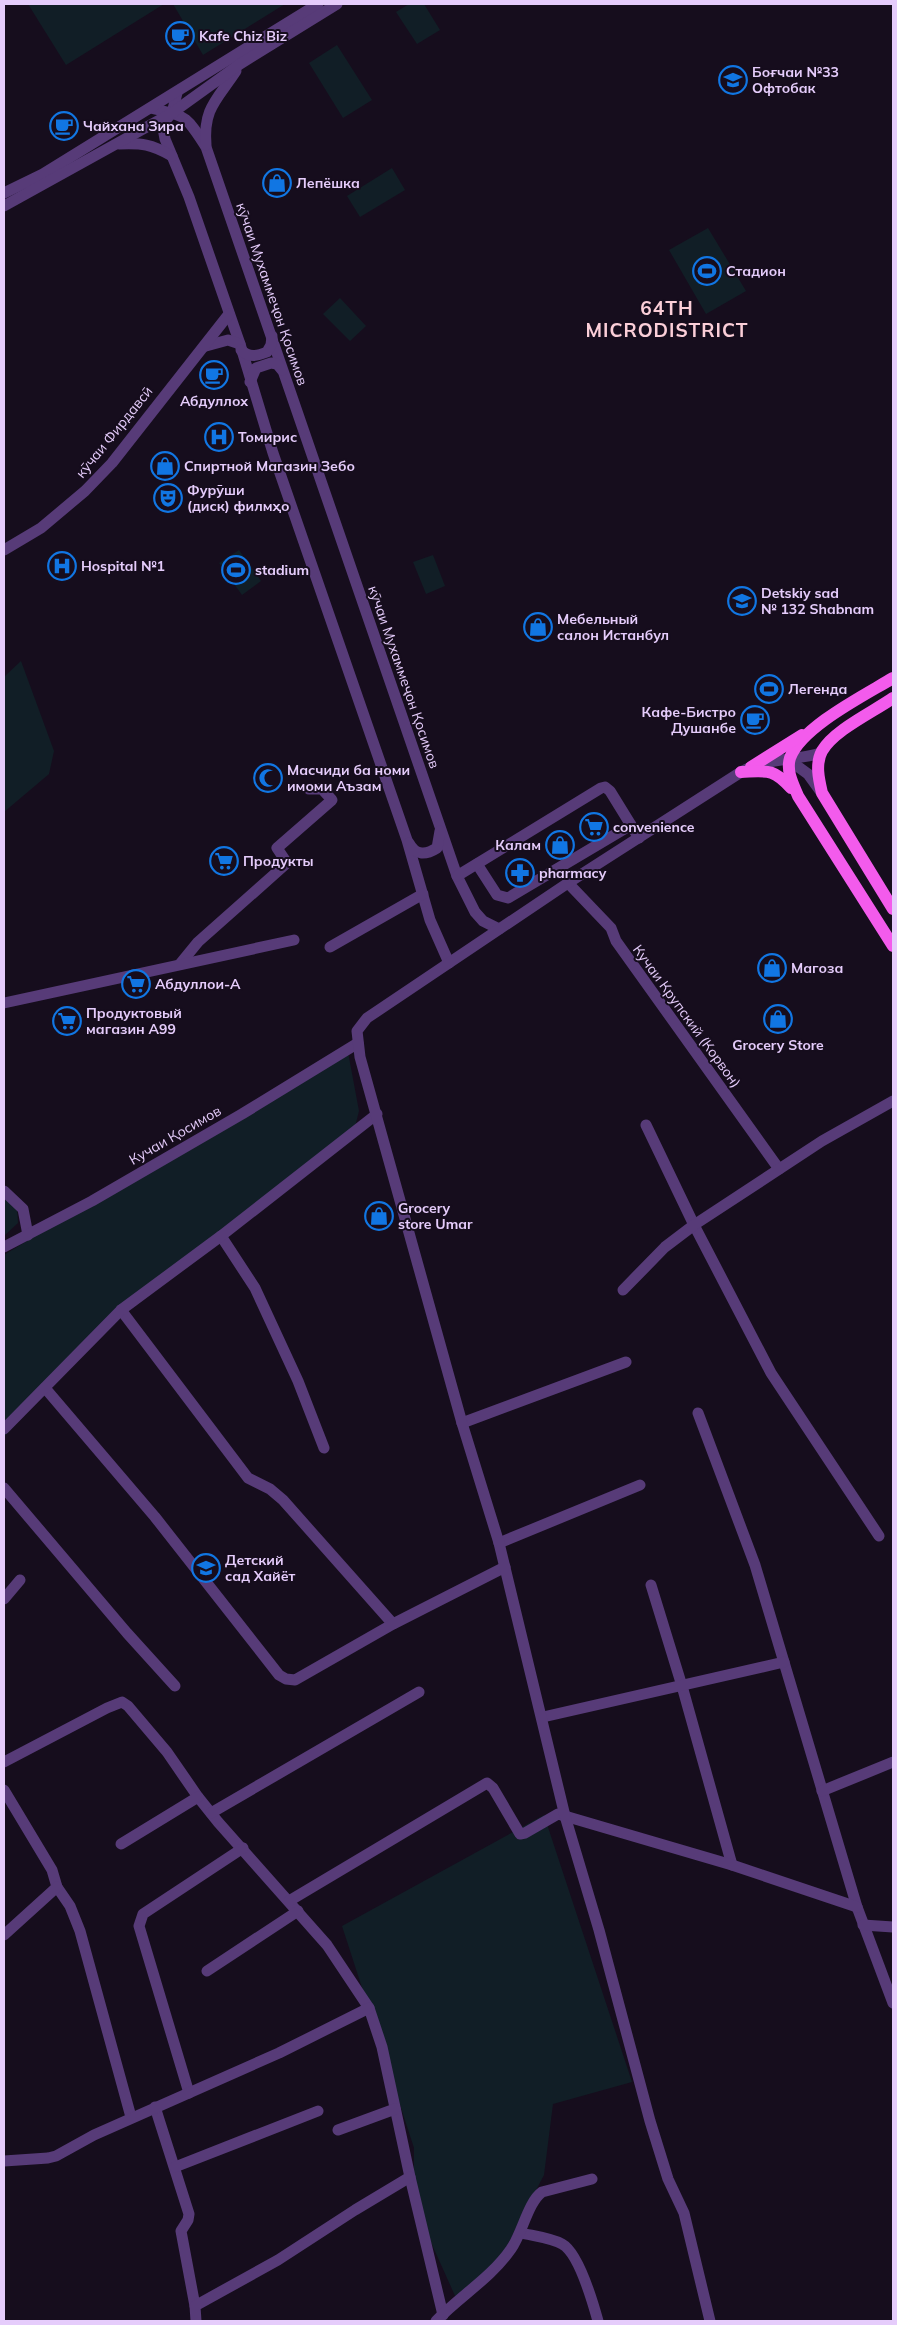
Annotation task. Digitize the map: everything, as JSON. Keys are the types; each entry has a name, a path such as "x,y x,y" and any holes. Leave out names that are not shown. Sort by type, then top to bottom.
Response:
{"main road":[{"path":"746,769 893,678"},
{"path":"893,698 832,739 821,753 818,776 822,793 893,909"},
{"path":"814,728 799,743 789,760 790,777 798,796 893,946"},
{"path":"746,769 766,771 780,776 798,796"}],"street":[{"path":"4,193 43,174 177,93 318,4"},
{"path":"4,206 172,113 240,64 337,4"},
{"path":"206,147 204,126 210,108 240,64"},
{"path":"177,93 172,113 165,121 163,128 165,139 189,197 229,314 250,383 407,840 432,925 449,962"},
{"path":"151,108 172,113"},
{"name":"кӯчаи Мухаммеҷон Қосимов","path":"172,113 186,119 206,147 457,876 475,912 483,921 499,929"},
{"path":"116,144 142,143 155,146 172,156"},
{"name":"кӯчаи Фирдавсӣ","path":"4,550 41,528 85,491 112,463 229,314"},
{"path":"204,346 228,340 240,347 246,354 253,356 267,352 271,345 272,336"},
{"path":"250,383 256,368 264,364 277,364 282,370"},
{"path":"710,2321 684,2213 668,2179 650,2120 599,1930 565,1816 543,1717 499,1543 462,1423 360,1057 357,1030 367,1018 449,962 746,769 772,761 789,760 821,753"},
{"path":"789,760 808,774 822,793"},
{"path":"457,876 605,787 610,791 639,838"},
{"path":"180,964 198,942 288,863 277,848 332,800 322,789 309,789"},
{"path":"477,864 497,895 508,898 631,825"},
{"path":"407,840 412,848 420,854 428,854 437,848 440,830"},
{"name":"Кучаи Крупский (Корвон)","path":"568,883 611,928 616,942 779,1169"},
{"path":"330,947 423,894"},
{"path":"4,1003 294,940"},
{"name":"Кучаи Қосимов","path":"4,1247 242,1114 358,1043"},
{"path":"623,1290 665,1247 694,1225 822,1140 893,1101"},
{"path":"4,1429 121,1310 221,1236 377,1114"},
{"path":"646,1124 694,1225 771,1373 879,1536"},
{"path":"4,1191 23,1209 28,1235"},
{"path":"221,1236 256,1288 298,1381 324,1448"},
{"path":"121,1310 248,1478 270,1489 283,1500 393,1624"},
{"path":"462,1423 626,1362"},
{"path":"45,1388 155,1516 279,1675 286,1679 295,1680 393,1624 505,1567"},
{"path":"698,1413 755,1565 857,1907 893,2003"},
{"path":"499,1543 640,1485"},
{"path":"4,1488 127,1633 176,1686"},
{"path":"4,1599 20,1580"},
{"path":"652,1585 732,1865"},
{"path":"543,1717 784,1662"},
{"path":"211,1813 419,1692"},
{"path":"4,1762 122,1702 128,1706 168,1752 211,1813 327,1945 368,2008 382,2047 439,2318 482,2281 511,2250 521,2233 536,2196 542,2192 592,2179"},
{"path":"822,1791 893,1762"},
{"path":"289,1901 487,1783 493,1788 520,1834 558,1814 732,1865 857,1907"},
{"path":"4,1790 52,1870 57,1887 70,1906 80,1931 130,2118"},
{"path":"121,1844 198,1797"},
{"path":"189,2093 139,1926 143,1914 243,1848"},
{"path":"4,1935 49,1892 57,1887"},
{"path":"207,1971 298,1911"},
{"path":"863,1925 893,1926"},
{"path":"4,2161 56,2156 94,2135 279,2053 368,2008"},
{"path":"155,2107 189,2214 188,2220 181,2231 196,2321"},
{"path":"338,2130 395,2109"},
{"path":"175,2167 318,2112"},
{"path":"195,2306 278,2260 410,2177"},
{"path":"521,2233 562,2243 568,2248 578,2267 598,2321"}],"shaded area":[{"path":"28,4 164,4 66,65"},
{"path":"173,4 285,4 203,55"},
{"path":"409,4 424,4 440,30 417,44 396,12"},
{"path":"337,45 372,100 343,118 309,63"},
{"path":"392,168 405,190 360,217 347,196"},
{"name":"Стадион","path":"708,228 746,291 706,314 669,250"},
{"path":"340,298 366,326 350,341 323,314"},
{"path":"239,550 261,581 242,595 219,563"},
{"path":"433,555 445,586 426,594 413,562"},
{"path":"21,661 54,751 49,774 4,812 4,677"},
{"path":"348,1052 359,1111 354,1131 125,1308 4,1437 4,1255 92,1201"},
{"path":"4,1197 17,1208 18,1223 4,1236"},
{"path":"544,1815 632,2082 553,2104 544,2175 501,2257 456,2298 425,2229 414,2183 414,2148 342,1926"}],"place":[{"name":"Kafe Chiz Biz","path":"180,36"},
{"name":"Боғчаи №33 Офтобак","path":"733,80"},
{"name":"Чайхана Зира","path":"64,126"},
{"name":"Лепёшка","path":"277,183"},
{"name":"Стадион","path":"707,271"},
{"name":"Абдуллох","path":"214,375"},
{"name":"Томирис","path":"219,437"},
{"name":"Спиртной Магазин Зебо","path":"165,466"},
{"name":"Фурӯши (диск) филмҳо","path":"168,498"},
{"name":"Hospital №1","path":"62,566"},
{"name":"stadium","path":"236,570"},
{"name":"Detskiy sad № 132 Shabnam","path":"742,601"},
{"name":"Мебельный салон Истанбул","path":"538,627"},
{"name":"Легенда","path":"769,689"},
{"name":"Кафе-Бистро Душанбе","path":"755,720"},
{"name":"Масчиди ба номи имоми Аъзам","path":"268,778"},
{"name":"convenience","path":"594,827"},
{"name":"Калам","path":"560,845"},
{"name":"Продукты","path":"224,861"},
{"name":"pharmacy","path":"520,873"},
{"name":"Магоза","path":"772,968"},
{"name":"Абдуллои-А","path":"136,984"},
{"name":"Grocery Store","path":"778,1019"},
{"name":"Продуктовый магазин А99","path":"67,1021"},
{"name":"Grocery store Umar","path":"379,1216"},
{"name":"Детский сад Хайёт","path":"206,1568"}],"district":[{"name":"64TH MICRODISTRICT","path":"667,319"}]}
